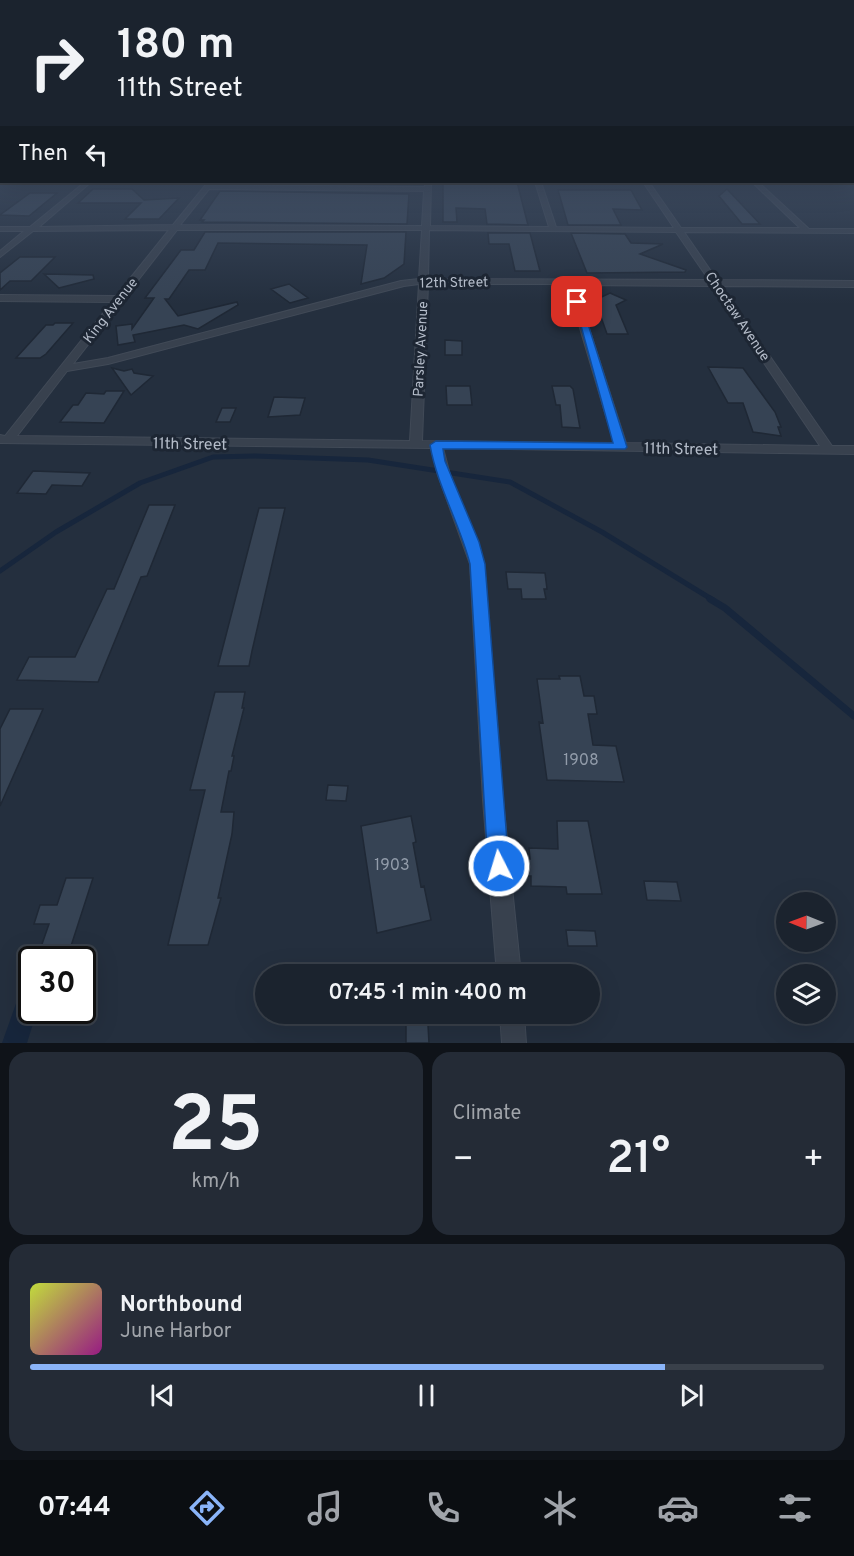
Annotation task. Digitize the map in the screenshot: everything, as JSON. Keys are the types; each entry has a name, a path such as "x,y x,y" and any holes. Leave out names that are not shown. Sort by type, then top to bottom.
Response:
{"street":[{"path":"0,255 60,206"},
{"name":"King Avenue","path":"4,439 64,368 192,206"},
{"name":"Parsley Avenue","path":"416,445 427,206"},
{"path":"546,206 553,229"},
{"name":"Choctaw Avenue","path":"662,206 829,450"},
{"path":"780,206 807,231"},
{"path":"0,229 175,227 854,231"},
{"name":"12th Street","path":"64,368 108,361 380,289 424,281 854,284"},
{"path":"570,282 621,447"},
{"path":"0,298 119,299"},
{"name":"11th Street","path":"4,439 225,448 436,445 854,450"},
{"path":"436,445 439,461 472,542 477,564 493,800 508,964"},
{"path":"513,1024 514,1043"}],"water":[{"path":"18,998 18,1024 33,1024 27,1043 2,1043"}],"building":[{"path":"13,206 42,206 29,216 0,215"},
{"path":"138,206 172,206 159,219 125,219"},
{"path":"210,206 408,206 407,224 202,222 204,220 200,220"},
{"path":"443,206 523,206 528,225 487,224 485,209 456,208 457,222 443,222"},
{"path":"562,206 640,206 642,210 613,209 621,225 568,225"},
{"path":"727,206 743,206 760,224 742,224"},
{"path":"205,232 406,232 404,264 384,278 361,284 367,245 218,243 205,270 189,270 169,299 165,299 178,316 237,302 238,305 198,329 184,325 133,335 135,342 118,345 116,326 132,324 132,329 154,298 145,298 181,250 194,250"},
{"path":"488,233 530,233 540,271 515,271 509,244 489,244"},
{"path":"571,233 625,234 631,243 663,244 640,254 686,270 685,272 587,273"},
{"path":"20,257 55,257 31,281 10,281 0,290 0,273"},
{"path":"44,274 93,275 94,279 59,288"},
{"path":"289,284 308,298 290,303 271,289"},
{"path":"610,293 626,300 616,305 628,334 607,334 595,300"},
{"path":"73,323 40,358 16,358 46,325"},
{"path":"445,340 462,341 462,355 445,355"},
{"path":"708,367 743,368 775,412 781,427 778,427 781,436 753,432 743,403 728,403"},
{"path":"112,368 124,371 132,369 134,373 153,376 131,395"},
{"path":"446,386 470,386 472,405 447,405"},
{"path":"552,386 570,386 573,389 580,428 562,427 560,405 556,405"},
{"path":"106,391 124,391 104,423 60,422 73,405 78,405 86,393 104,394"},
{"path":"274,397 305,398 300,415 268,417"},
{"path":"222,408 236,408 230,422 216,422"},
{"path":"33,471 90,473 82,486 52,485 46,494 17,493"},
{"path":"149,505 175,505 147,576 141,577 98,682 17,680 29,657 75,657 107,589 114,589"},
{"path":"259,508 285,508 249,666 218,666"},
{"path":"506,572 545,573 546,599 522,599 521,589 508,589"},
{"path":"559,676 580,676 584,696 594,696 597,714 588,714 593,745 616,746 624,782 547,780 539,722 543,723 537,679 560,679"},
{"path":"215,692 245,692 242,708 244,708 221,812 234,812 232,834 218,898 221,898 208,945 168,945 205,790 190,790"},
{"path":"10,709 43,709 0,806 0,729"},
{"path":"328,785 348,786 346,801 326,800"},
{"path":"411,816 421,887 424,886 431,920 377,933 361,826"},
{"path":"557,821 588,821 602,894 567,894 566,887 531,886 531,876 527,876 526,859 530,859 529,848 558,849"},
{"path":"66,878 93,878 71,946 41,946 49,924 34,924 40,905 57,905"},
{"path":"644,881 677,882 681,901 647,900"},
{"path":"566,930 595,931 597,946 568,946"},
{"path":"406,1025 428,1025 429,1043 406,1043"}],"waterway":[{"path":"0,571 56,532 140,483 213,457 255,456 368,460 510,482 602,532 713,600"},
{"path":"710,599 725,608 854,716"}],"route":[{"path":"499,866 477,564 472,542 439,461 436,445 621,447 577,302"}]}
